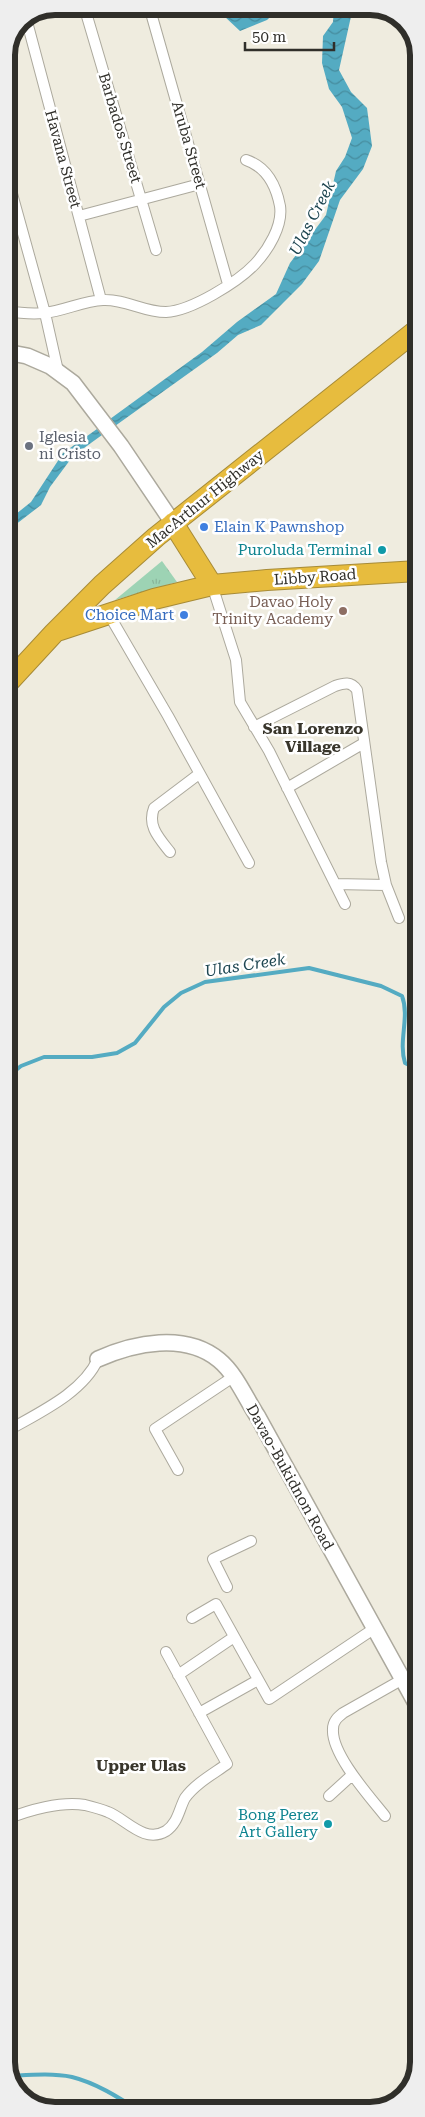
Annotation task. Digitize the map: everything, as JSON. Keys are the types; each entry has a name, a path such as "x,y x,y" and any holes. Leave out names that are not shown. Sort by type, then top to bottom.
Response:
{"highway":[{"name":"MacArthur Highway","path":"15,675 54,633 109,579 173,523 410,336"},
{"path":"173,523 212,585"},
{"name":"Libby Road","path":"54,633 154,599 212,585 276,579 410,571"}],"street":[{"name":"Barbados Street","path":"87,15 156,250"},
{"name":"Aruba Street","path":"152,15 228,284"},
{"name":"Havana Street","path":"28,26 101,300"},
{"path":"15,311 45,313 101,300 118,300 147,311 166,312 182,309 228,284 255,264 268,247 280,218 280,207 270,177 258,164 246,160"},
{"path":"79,216 200,184"},
{"path":"15,205 45,313 58,371"},
{"path":"15,354 38,360 58,371 73,383 173,523"},
{"path":"212,585 236,660 240,702 269,751 345,904"},
{"path":"108,614 249,862"},
{"path":"254,727 335,686 348,683 353,685 359,696 364,743 386,885 399,918"},
{"path":"287,788 364,743"},
{"path":"170,852 155,833 151,815 154,808 199,774"},
{"path":"335,884 386,885"},
{"name":"Davao-Bukidnon Road","path":"98,1359 136,1345 178,1343 200,1349 219,1360 233,1377 258,1417 410,1692"},
{"path":"15,1425 68,1393 89,1375 98,1359"},
{"path":"178,1470 155,1429 233,1377"},
{"path":"227,1587 213,1559 251,1541"},
{"path":"192,1618 216,1604 269,1699 374,1628"},
{"path":"178,1674 234,1637"},
{"path":"15,1816 36,1809 83,1805 108,1812 142,1832 160,1834 168,1830 177,1820 186,1797 194,1788 227,1764 166,1652"},
{"path":"385,1816 352,1774 335,1740 333,1729 335,1720 354,1705 403,1679"},
{"path":"199,1713 258,1680"},
{"path":"329,1796 352,1774"}],"green space":[{"path":"162,561 177,582 115,600"}],"water":[{"path":"272,15 267,20 240,31 224,16"},
{"path":"333,15 351,15 339,70 351,92 367,108 372,146 363,169 340,200 319,261 302,284 261,325 238,335 217,353 115,426 110,419 202,352 237,322 276,294 290,263 326,215 336,171 345,157 352,138 342,107 329,89 322,63 323,36 333,22"},
{"path":"97,429 102,435 73,456 50,487 41,505 15,525 15,515 31,502 63,453"}],"waterway":[{"name":"Ulas Creek","path":"15,1071 21,1066 44,1057 92,1057 117,1053 135,1043 164,1007 181,993 205,982 309,968 381,986 402,996 405,1012 403,1055 405,1063 410,1066"},
{"path":"17,2076 72,2077 98,2087 126,2102"}],"place":[{"name":"Iglesia ni Cristo","path":"29,446"},
{"name":"Elain K Pawnshop","path":"204,527"},
{"name":"Puroluda Terminal","path":"382,550"},
{"name":"Davao Holy Trinity Academy","path":"343,611"},
{"name":"Choice Mart","path":"184,615"},
{"name":"Bong Perez Art Gallery","path":"328,1824"}],"district":[{"name":"San Lorenzo Village","path":"313,737"},
{"name":"Upper Ulas","path":"141,1765"}]}
